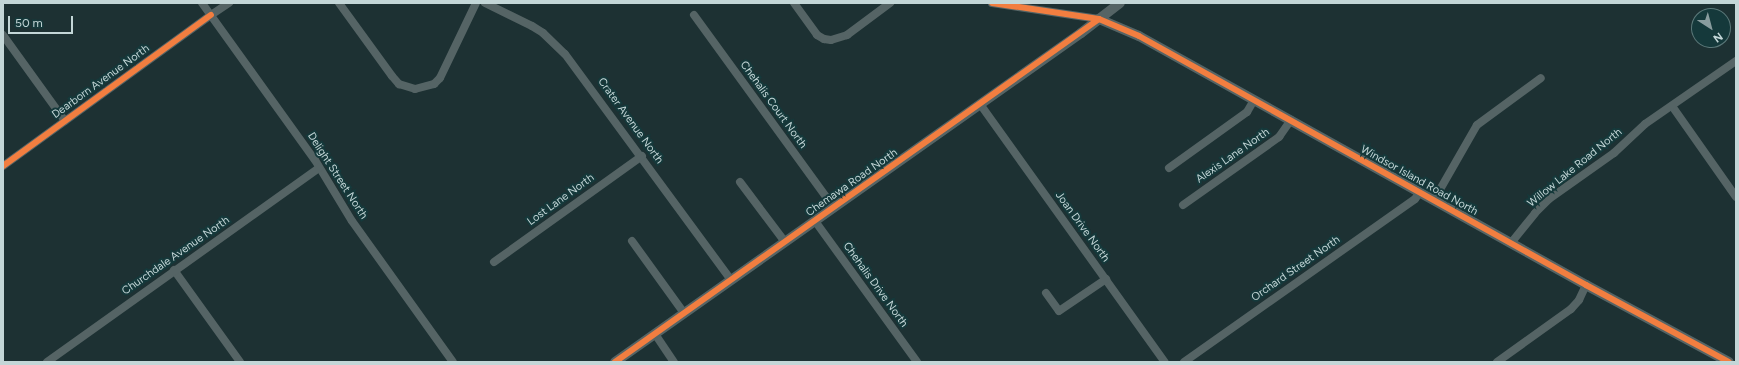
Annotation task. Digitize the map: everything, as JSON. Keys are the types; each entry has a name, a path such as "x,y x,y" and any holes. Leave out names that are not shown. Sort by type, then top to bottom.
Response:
{"street":[{"name":"Delight Street North","path":"202,3 319,168 352,221 453,362"},
{"name":"Dearborn Avenue North","path":"3,166 211,14 229,3"},
{"path":"339,3 399,84 415,89 434,84 445,70 476,3"},
{"name":"Crater Avenue North","path":"485,3 532,26 557,45 585,79 731,280"},
{"path":"794,3 817,35 824,39 831,40 847,34 890,3"},
{"path":"992,3 1099,19"},
{"name":"Chemawa Road North","path":"615,362 816,221 1120,3"},
{"name":"Chehalis Court North","path":"694,15 834,208"},
{"name":"Windsor Island Road North","path":"1099,19 1139,36 1586,285 1729,362"},
{"path":"3,35 65,121"},
{"name":"Willow Lake Road North","path":"1511,243 1535,213 1549,199 1618,150 1645,124 1736,61"},
{"path":"1434,200 1477,125 1541,78"},
{"path":"1169,168 1247,112 1254,100"},
{"name":"Joan Drive North","path":"980,104 1165,362"},
{"path":"1672,106 1736,197"},
{"name":"Alexis Lane North","path":"1183,205 1279,137 1291,120"},
{"name":"Lost Lane North","path":"494,262 642,156"},
{"name":"Churchdale Avenue North","path":"47,362 319,168"},
{"path":"740,182 786,242"},
{"name":"Orchard Street North","path":"1184,362 1415,199 1420,192"},
{"name":"Chehalis Drive North","path":"816,221 917,362"},
{"path":"632,240 684,313"},
{"path":"174,270 239,360"},
{"path":"1046,293 1059,311 1106,279"},
{"path":"1496,362 1571,309 1579,300 1586,285"},
{"path":"654,334 674,362"}],"cycle path":[{"path":"992,3 1099,19 1139,36 1586,285 1729,362"},
{"path":"3,166 211,15"},
{"path":"615,362 1099,19"}]}
